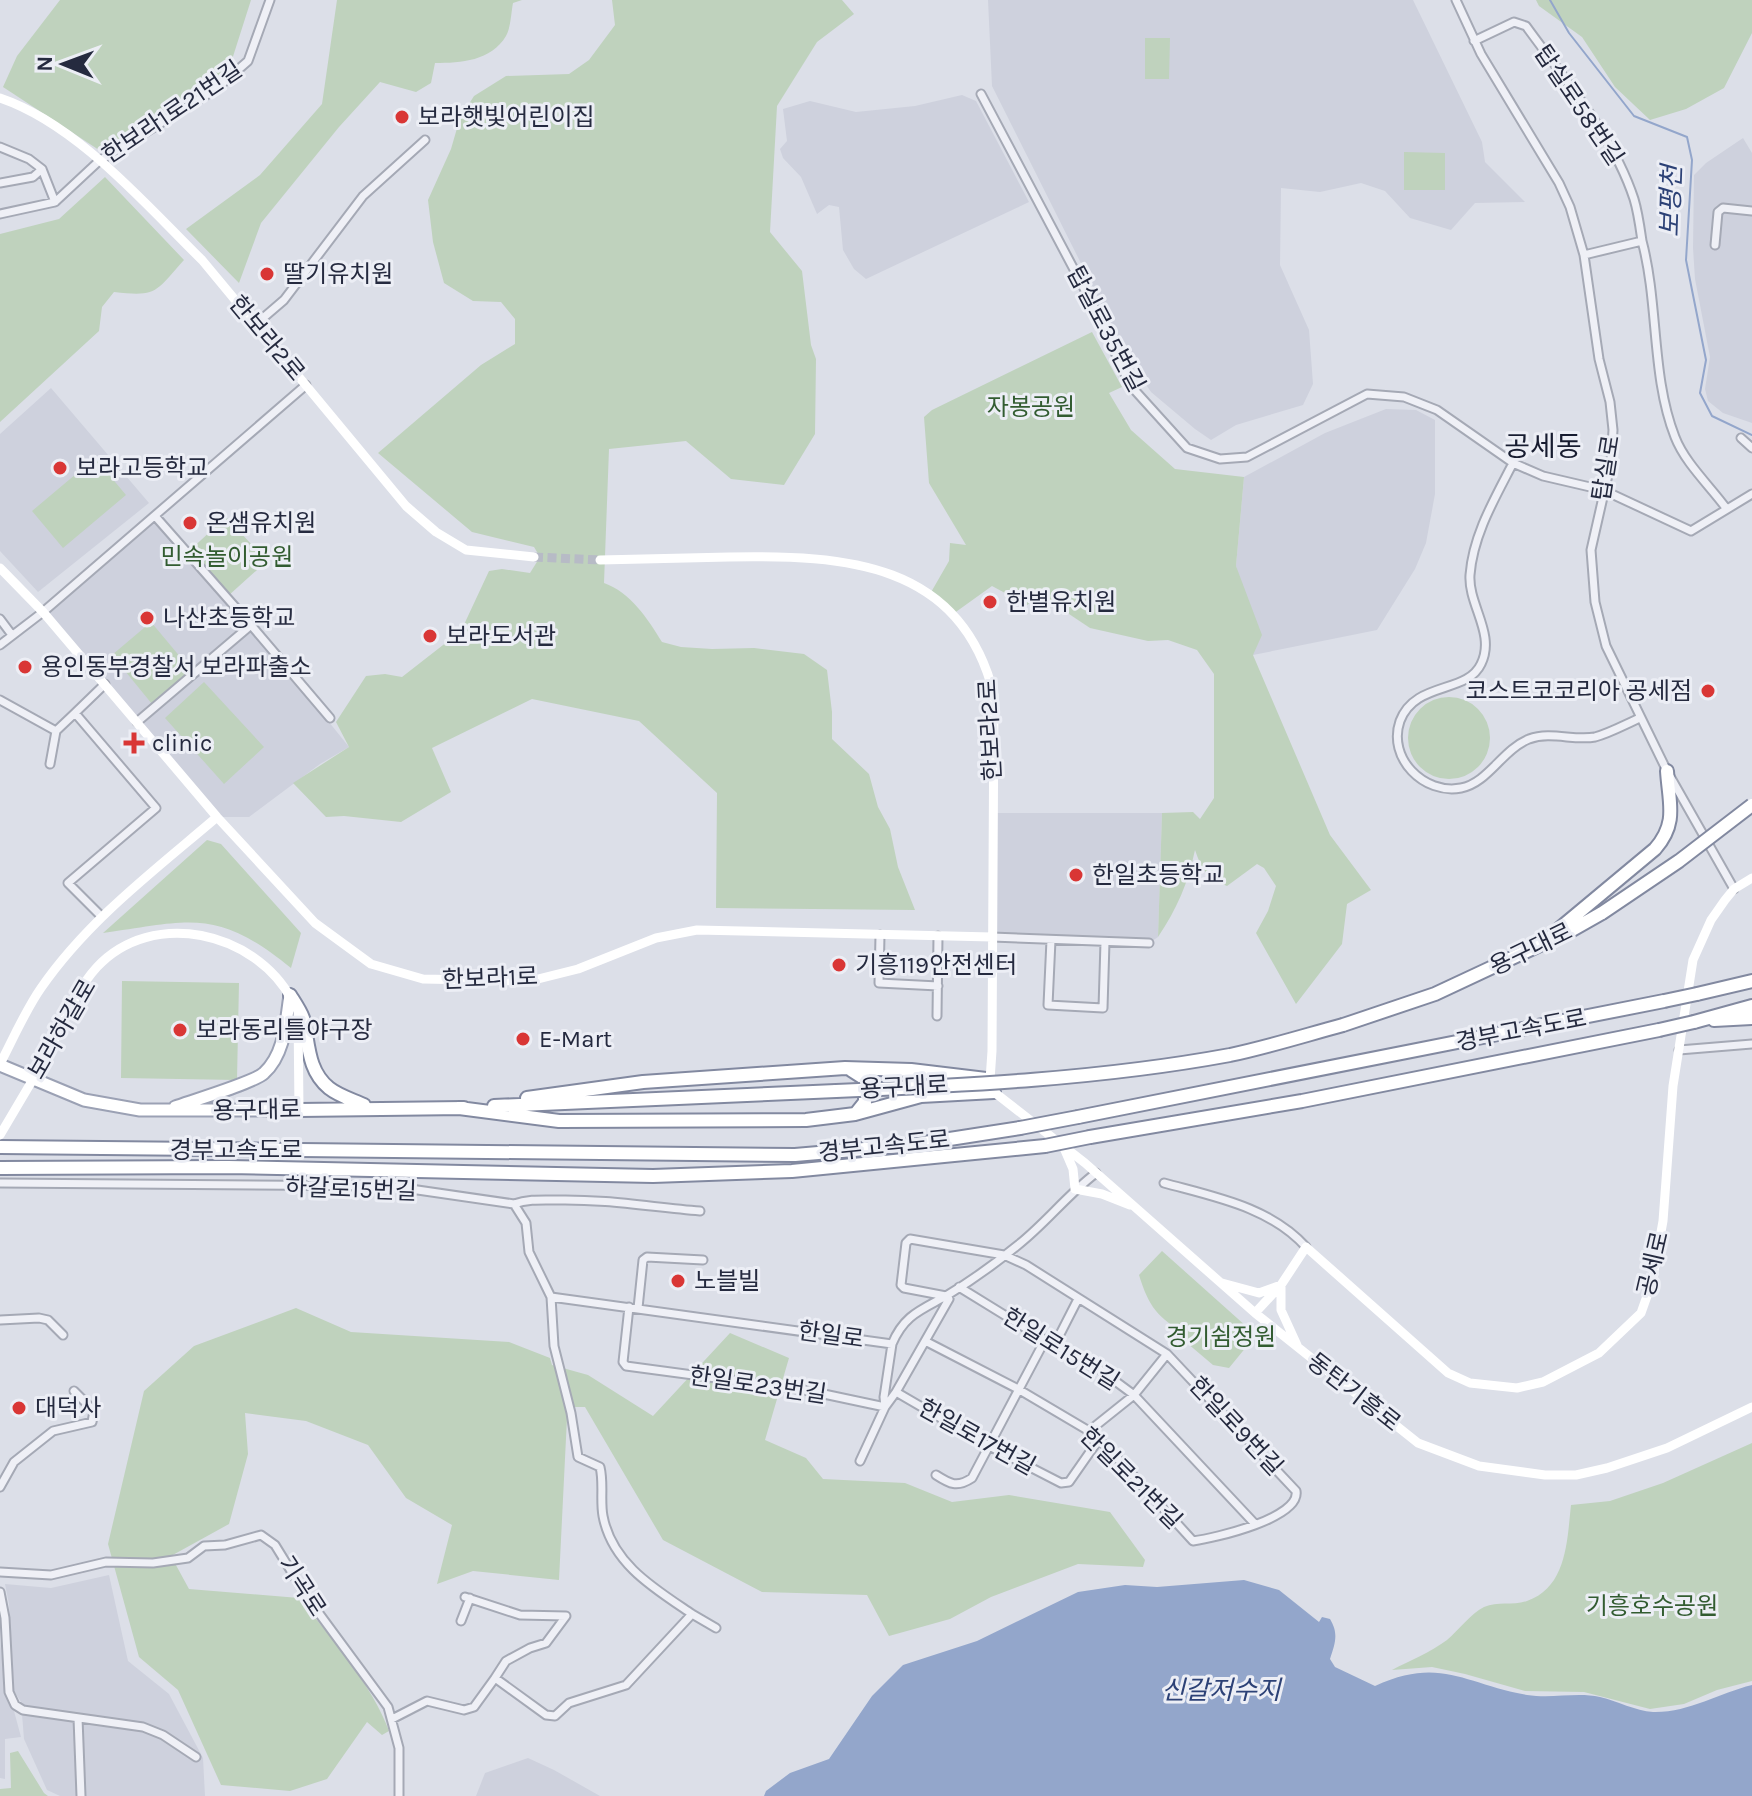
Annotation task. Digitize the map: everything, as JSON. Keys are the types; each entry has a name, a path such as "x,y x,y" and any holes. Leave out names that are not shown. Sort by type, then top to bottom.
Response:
{"highway":[{"path":"1537,947 1667,836 1672,816 1667,771"},
{"name":"용구대로","path":"299,1110 459,1108 1025,1081 1114,1073 1234,1054 1343,1025 1435,994 1537,947 1602,913 1679,861 1752,805"},
{"name":"경부고속도로","path":"0,1147 795,1155 911,1145 1078,1117 1752,981"},
{"path":"290,995 302,1014 306,1047 313,1067 324,1083 332,1091 371,1108"},
{"name":"경부고속도로","path":"0,1168 228,1167 653,1176 792,1171 1045,1146 1302,1101 1659,1030 1752,1006"},
{"path":"1700,1021 1752,1018"},
{"path":"459,1108 643,1082 845,1068 911,1070 992,1086"},
{"path":"845,1068 865,1079 865,1102 855,1114"},
{"path":"459,1108 559,1121 806,1120 855,1114 921,1096 992,1086"}],"main road":[{"path":"163,1111 263,1075 275,1058 285,1032 290,995"},
{"name":"용구대로","path":"0,1065 84,1100 140,1110 299,1110"}],"street":[{"name":"한보라1로21번길","path":"55,202 99,161 216,89 248,61 270,0"},
{"name":"탑실로","path":"1456,0 1474,41 1559,183 1570,207 1584,255 1613,430 1611,462 1591,550 1595,602 1606,646 1667,771 1734,889"},
{"name":"탑실로58번길","path":"1474,41 1514,22 1526,26 1607,141 1635,202 1649,273 1661,380 1675,436 1726,508"},
{"name":"탑실로35번길","path":"981,94 1096,311 1130,385 1187,448 1220,459 1247,457 1367,394 1404,397 1437,410 1513,463 1558,480 1603,490 1691,531 1726,508"},
{"name":"한보라2로","path":"0,98 39,115 81,142 202,260 406,506 436,532 466,550 534,557"},
{"path":"256,324 284,300 363,196 425,140"},
{"path":"0,147 29,159 42,169 55,202 0,214"},
{"path":"0,183 33,177 42,169"},
{"path":"1715,245 1718,212 1723,208 1752,211"},
{"path":"1584,255 1642,241"},
{"path":"0,645 43,612 306,385"},
{"path":"1741,438 1752,448"},
{"path":"1513,463 1475,544 1469,579 1485,633 1481,665 1470,676 1424,693 1408,706 1400,722 1398,745 1404,762 1415,776 1438,787 1460,788 1477,782 1510,748 1532,738 1554,735 1594,737 1640,718"},
{"path":"1726,508 1752,494"},
{"path":"155,516 330,718"},
{"name":"한보라2로","path":"600,560 787,556 869,567 930,594 953,614 973,638 987,665 994,695 992,1086"},
{"name":"한보라1로","path":"0,568 43,612 217,817 315,923 371,964 408,977 451,981 530,981 578,969 656,938 697,930 1149,943"},
{"path":"0,619 12,635"},
{"path":"137,722 251,625"},
{"path":"50,764 56,731 105,684"},
{"path":"0,700 56,731"},
{"path":"75,713 156,808 68,883 101,916"},
{"path":"0,1065 42,986 67,953 101,916 217,817"},
{"name":"공세로","path":"1306,1247 1448,1373 1470,1383 1517,1388 1543,1382 1599,1353 1641,1313 1652,1282 1663,1221 1673,1086 1693,960 1711,920 1734,889 1752,878"},
{"name":"보라하갈로","path":"0,1135 86,982 97,967 125,945 142,938 181,933 221,939 264,966 290,995"},
{"path":"880,935 879,983 938,986"},
{"path":"937,1016 938,936"},
{"path":"1051,940 1048,1005 1103,1008 1105,942"},
{"path":"290,995 298,1013 299,1110"},
{"path":"1679,1050 1752,1044"},
{"name":"동탄기흥로","path":"992,1086 1255,1313 1418,1443 1479,1466 1545,1475 1576,1475 1667,1448 1752,1407"},
{"path":"1064,1146 1073,1169 1075,1189 1102,1194 1136,1208"},
{"name":"한일로","path":"551,1297 892,1344 899,1327 907,1320 1019,1245 1075,1189 1096,1173"},
{"name":"하갈로15번길","path":"0,1183 390,1186 514,1204 525,1200 582,1199 700,1211"},
{"path":"1164,1183 1256,1210 1291,1230 1306,1247 1281,1285 1255,1313"},
{"path":"514,1204 526,1223 529,1252 551,1297 554,1346 571,1413 578,1457 600,1467 602,1514 608,1537 643,1581 716,1628"},
{"name":"한일로9번길","path":"946,1296 901,1285 906,1243 910,1239 1004,1255 1026,1265 1167,1354 1296,1491 1294,1504 1255,1524"},
{"path":"638,1308 643,1260 647,1257 703,1260"},
{"path":"1219,1282 1259,1293 1281,1285"},
{"path":"1281,1285 1281,1310 1299,1348"},
{"name":"한일로15번길","path":"959,1287 1045,1340 1095,1366 1134,1395 1255,1524"},
{"name":"한일로17번길","path":"946,1296 949,1299 896,1392 987,1445 1061,1483 1069,1482 1099,1439"},
{"path":"1055,1344 1078,1299"},
{"name":"한일로23번길","path":"629,1307 623,1362 626,1366 805,1390 885,1407"},
{"path":"0,1320 48,1320 63,1335"},
{"path":"936,1475 951,1485 962,1485 972,1478 1045,1340"},
{"name":"한일로21번길","path":"925,1341 1018,1389 1089,1431 1193,1541 1223,1537 1255,1524"},
{"path":"885,1407 892,1344"},
{"path":"1089,1431 1134,1395 1167,1354"},
{"path":"0,1487 14,1462 53,1431 92,1422 94,1411 74,1391"},
{"path":"860,1461 885,1407 896,1392"},
{"name":"기곡로","path":"0,1572 51,1575 106,1562 153,1563 188,1558 204,1546 225,1545 261,1535 275,1545 307,1597 388,1707 399,1748 399,1796"},
{"path":"0,1592 11,1699 23,1710 151,1729 196,1757"},
{"path":"392,1719 427,1701 464,1710 474,1707 506,1661 546,1643 566,1616 520,1615 468,1598 461,1621"},
{"path":"495,1678 546,1715 555,1716 569,1703 626,1685 692,1614"},
{"path":"78,1718 81,1796"}],"shaded area":[{"path":"988,0 1413,0 1482,142 1485,162 1525,202 1475,203 1451,230 1410,218 1385,191 1361,183 1320,192 1281,188 1280,265 1309,330 1313,384 1303,405 1236,425 1211,440 1151,392 1130,361 992,86"},
{"path":"962,95 976,101 1029,202 866,279 854,269 843,250 839,207 829,205 817,214 801,177 783,158 780,149 787,141 783,109 810,101 856,112 915,106"},
{"path":"1743,138 1752,153 1752,423 1723,413 1708,401 1705,389 1710,357 1695,279 1693,248 1694,175"},
{"name":"보라고등학교","path":"51,388 149,503 38,592 0,551 0,434"},
{"path":"1386,409 1416,410 1435,420 1435,494 1426,543 1415,569 1377,630 1253,655 1236,566 1244,477 1325,433"},
{"path":"155,516 228,596 349,747 320,764 249,817 217,817 43,612"},
{"name":"한일초등학교","path":"994,813 1162,813 1158,937 1149,943 992,937"},
{"path":"109,1575 128,1661 169,1694 203,1758 205,1796 60,1796 47,1790 24,1739 21,1702 14,1691 5,1584 51,1588"},
{"path":"0,1639 6,1698 14,1711 21,1737 5,1739 5,1779 0,1778"},
{"path":"528,1758 600,1796 476,1796 485,1773"}],"green space":[{"path":"60,0 251,0 229,69 102,152 3,87 17,56"},
{"path":"337,0 522,0 513,3 506,36 484,56 435,63 431,83 416,92 380,82 261,223 239,283 186,229 260,175 322,104"},
{"path":"612,0 842,0 854,14 817,42 777,106 770,232 802,271 811,345 816,359 815,434 784,485 731,479 686,441 609,449 604,583 630,600 662,642 681,647 754,648 804,654 827,670 832,739 869,774 915,910 716,908 717,793 639,721 532,699 432,748 451,792 401,822 326,817 293,783 349,747 336,722 366,676 385,674 402,677 461,631 489,571 502,569 530,573 540,557 534,547 472,532 378,453 481,365 515,344 515,319 501,302 473,301 444,283 433,242 428,200 451,149 460,118 474,96 506,76 569,74 589,60 615,25"},
{"path":"1536,0 1752,0 1752,33 1724,88 1686,109 1650,120 1615,87 1582,37 1539,6"},
{"path":"1145,38 1170,38 1169,79 1145,79"},
{"path":"1404,152 1445,153 1445,190 1404,190"},
{"path":"105,177 184,260 155,290 139,294 114,292 102,307 99,331 0,422 0,234 59,219"},
{"name":"자봉공원","path":"1092,332 1122,387 1109,393 1131,430 1175,469 1244,477 1236,566 1262,635 1253,655 1330,835 1371,890 1347,904 1342,944 1296,1004 1256,933 1268,911 1276,886 1264,868 1257,864 1227,886 1206,872 1195,850 1181,895 1158,937 1162,813 1193,812 1200,819 1214,798 1214,674 1197,650 1168,640 1148,641 1090,628 1042,596 1027,605 992,586 953,614 930,594 949,561 950,543 966,545 929,483 924,417 932,410"},
{"path":"95,458 126,495 63,548 32,511"},
{"name":"민속놀이공원","path":"226,517 267,561 228,596 188,552"},
{"path":"151,622 192,671 152,704 112,655"},
{"path":"204,682 264,747 224,784 165,718"},
{"path":"1449,697 1465,700 1478,709 1487,722 1490,738 1487,754 1478,767 1465,776 1449,779 1433,776 1420,767 1411,754 1408,738 1411,722 1420,709 1433,700"},
{"path":"207,840 221,844 301,933 291,968 243,935 203,923 103,933"},
{"name":"보라동리틀야구장","path":"122,981 239,983 237,1080 121,1078"},
{"name":"경기쉼정원","path":"1162,1251 1256,1335 1229,1368 1213,1365 1187,1343 1187,1335 1161,1317 1146,1295 1139,1275"},
{"path":"296,1308 351,1332 509,1342 550,1358 552,1365 588,1375 653,1416 730,1333 789,1358 765,1440 806,1458 823,1479 905,1483 952,1502 1009,1495 1110,1512 1145,1560 1143,1567 1078,1564 991,1597 950,1619 889,1636 867,1595 762,1592 663,1540 585,1407 565,1407 559,1580 473,1571 437,1584 452,1525 406,1498 368,1445 306,1421 245,1413 248,1454 229,1524 171,1556 189,1589 299,1598 361,1679 389,1731 382,1735 367,1722 327,1779 290,1791 221,1785 178,1690 139,1657 108,1544 144,1391 194,1346"},
{"name":"기흥호수공원","path":"1752,1443 1752,1681 1717,1690 1684,1704 1650,1709 1584,1692 1525,1691 1432,1667 1392,1670 1441,1644 1484,1607 1527,1601 1550,1585 1566,1548 1571,1505 1610,1501 1663,1483"},
{"path":"18,1751 48,1796 0,1796 0,1789 11,1788 10,1753"}],"water":[{"name":"신갈저수지","path":"1244,1580 1279,1590 1319,1622 1322,1617 1330,1619 1335,1643 1330,1659 1335,1667 1375,1686 1398,1677 1435,1673 1527,1695 1591,1696 1653,1712 1691,1706 1752,1685 1752,1796 764,1796 766,1791 790,1773 829,1759 872,1696 903,1665 977,1641 1078,1592 1125,1585 1157,1587"}],"waterway":[{"name":"보평천","path":"1550,0 1569,33 1634,116 1687,137 1692,160 1686,260 1706,360 1700,393 1712,416 1752,435"}],"tunnel":[{"path":"534,557 600,560"}],"place":[{"name":"보라햇빛어린이집","path":"402,117"},
{"name":"딸기유치원","path":"267,274"},
{"name":"보라고등학교","path":"60,468"},
{"name":"온샘유치원","path":"190,523"},
{"name":"한별유치원","path":"990,602"},
{"name":"나산초등학교","path":"147,618"},
{"name":"보라도서관","path":"430,636"},
{"name":"용인동부경찰서 보라파출소","path":"25,667"},
{"name":"코스트코코리아 공세점","path":"1708,691"},
{"name":"clinic","path":"134,743"},
{"name":"한일초등학교","path":"1076,875"},
{"name":"기흥119안전센터","path":"839,965"},
{"name":"보라동리틀야구장","path":"180,1030"},
{"name":"E-Mart","path":"523,1039"},
{"name":"노블빌","path":"678,1281"},
{"name":"대덕사","path":"19,1408"}],"district":[{"name":"공세동","path":"1543,446"}]}
